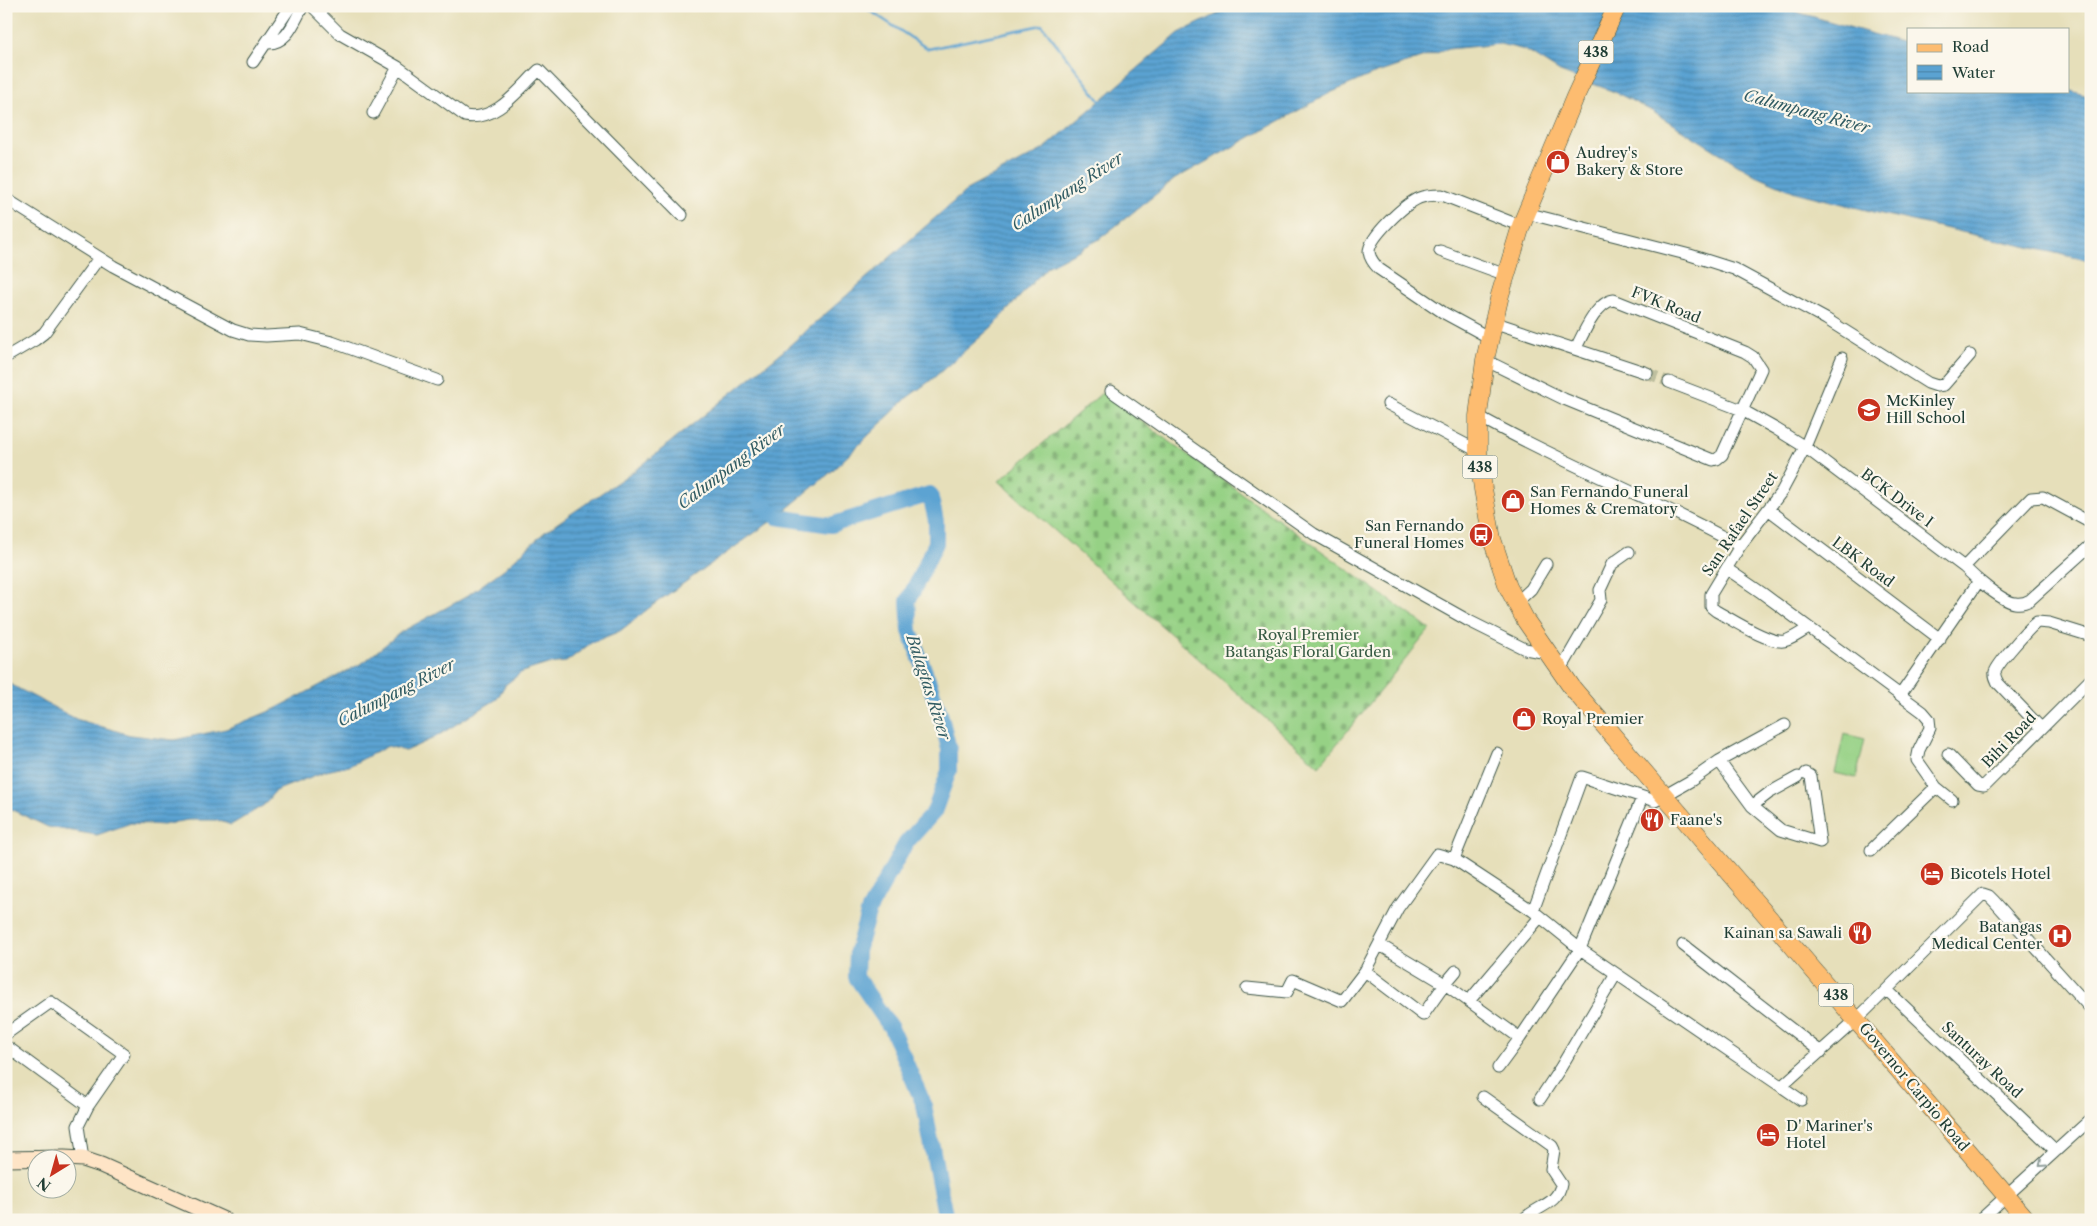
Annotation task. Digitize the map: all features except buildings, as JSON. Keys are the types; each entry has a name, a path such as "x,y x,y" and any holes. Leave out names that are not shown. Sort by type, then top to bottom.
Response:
{"main road":[{"name":"Governor Carpio Road","path":"1617,6 1575,98 1524,220 1506,275 1485,360 1478,416 1478,451 1492,539 1508,587 1516,603 1560,672 2027,1220"}],"street":[{"path":"253,62 291,6"},
{"path":"266,43 279,42 287,35 302,6"},
{"path":"312,6 351,41 398,67 452,109 465,116 485,117 499,108 538,70 682,215"},
{"path":"373,113 398,67"},
{"path":"1647,373 1576,348 1491,330 1444,313 1379,269 1372,262 1369,254 1370,246 1386,224 1418,198 1442,195 1524,220 1698,257 1734,269 1826,319 1928,383 1937,386 1944,386 1970,354"},
{"path":"6,199 99,258 233,330 249,335 300,334 332,342 436,380"},
{"path":"1440,251 1506,275"},
{"path":"6,357 36,340 44,333 99,258"},
{"name":"FVK Road","path":"1576,348 1600,308 1608,300 1614,300 1745,352 1753,357 1761,369 1742,410"},
{"name":"San Rafael Street","path":"1809,628 1792,638 1778,641 1716,611 1711,606 1710,601 1726,568 1740,546 1782,490 1805,447 1842,358"},
{"path":"1485,360 1564,399 1708,459 1717,459 1722,455 1742,410"},
{"name":"BCK Drive I","path":"1669,382 1742,410 1805,447 1964,567 1979,581 2009,601 2024,603 2030,600 2091,545"},
{"path":"1111,390 1314,534 1525,649 1547,653"},
{"path":"1388,404 1478,451"},
{"path":"1478,416 1534,446 1671,509 1740,546"},
{"path":"1964,567 2031,498 2043,497 2091,523"},
{"name":"LBK Road","path":"1768,509 1940,639"},
{"path":"1560,672 1601,600 1600,590 1612,564 1629,552"},
{"path":"1516,603 1531,589 1546,564"},
{"path":"1726,568 1901,694 1923,712 1929,719 1930,728 1919,750 1917,760 1936,786 1952,800"},
{"path":"1901,694 1979,581"},
{"path":"2041,728 1995,678 1998,666 2032,626 2042,622 2091,636"},
{"name":"Bihi Road","path":"1948,754 1978,785 1984,786 2091,679"},
{"path":"1469,1001 1536,914 1582,777 1655,801 1719,761 1786,725"},
{"path":"1454,859 1497,753"},
{"path":"1719,761 1752,806 1781,830 1820,842 1811,776 1802,775 1769,793 1752,806"},
{"path":"1871,850 1936,786"},
{"path":"1498,1068 1580,949 1642,798"},
{"path":"1247,988 1287,992 1293,980 1342,1001 1365,971 1380,946 1398,908 1437,854 1454,859 1536,914 1580,949 1802,1100"},
{"path":"1782,1086 1857,1019 1983,894 1986,894 1994,901 2091,1009"},
{"path":"1683,945 1822,1052"},
{"path":"1380,946 1445,984 1520,1038"},
{"path":"1365,971 1423,1015 1456,971"},
{"path":"1540,1099 1616,974"},
{"name":"Santuray Road","path":"1886,990 2056,1151"},
{"path":"6,1034 51,1002 122,1051 123,1057 88,1106 78,1126 82,1159"},
{"path":"6,1046 88,1106"},
{"path":"1483,1097 1552,1146 1554,1150 1550,1169 1561,1184 1560,1192 1554,1200 1530,1212 1523,1220"},
{"path":"1980,1220 2091,1119"},
{"path":"6,1159 82,1159 101,1165 224,1220"}],"green space":[{"name":"Royal Premier Batangas Floral Garden","path":"1102,393 1430,629 1319,766 999,481"},
{"path":"1844,734 1865,739 1856,778 1835,773"}],"water":[{"name":"Calumpang River","path":"1234,6 1776,6 1907,44 1907,92 2070,91 2091,97 2091,261 1886,215 1795,192 1755,175 1650,110 1615,92 1560,72 1525,50 1500,44 1448,49 1371,75 1330,93 1175,179 1098,240 1047,267 993,326 930,381 908,397 831,472 777,517 653,605 620,631 591,643 566,662 548,664 522,672 505,685 497,699 434,738 405,751 388,746 349,766 326,771 275,791 264,805 231,825 217,820 187,820 163,825 131,823 97,835 48,827 6,807 6,682 76,719 130,735 174,740 226,729 275,709 364,662 401,632 464,598 504,569 546,531 641,466 782,352 968,189 1044,149 1179,33"}],"waterway":[{"path":"863,6 928,49 1042,25 1101,102"},
{"name":"Balagtas River","path":"761,503 777,517 831,525 930,494 936,521 936,543 908,601 910,631 940,713 949,749 949,771 934,812 906,843 869,910 857,951 856,977 891,1028 924,1105 946,1220"}],"tunnel":[{"path":"1647,373 1669,382"}],"place":[{"name":"Audrey's Bakery & Store","path":"1558,162"},
{"name":"McKinley Hill School","path":"1869,410"},
{"name":"San Fernando Funeral Homes & Crematory","path":"1513,501"},
{"name":"San Fernando Funeral Homes","path":"1481,535"},
{"name":"Royal Premier","path":"1524,719"},
{"name":"Faane's","path":"1652,820"},
{"name":"Bicotels Hotel","path":"1932,874"},
{"name":"Kainan sa Sawali","path":"1860,933"},
{"name":"Batangas Medical Center","path":"2060,936"},
{"name":"D' Mariner's Hotel","path":"1768,1135"}]}
